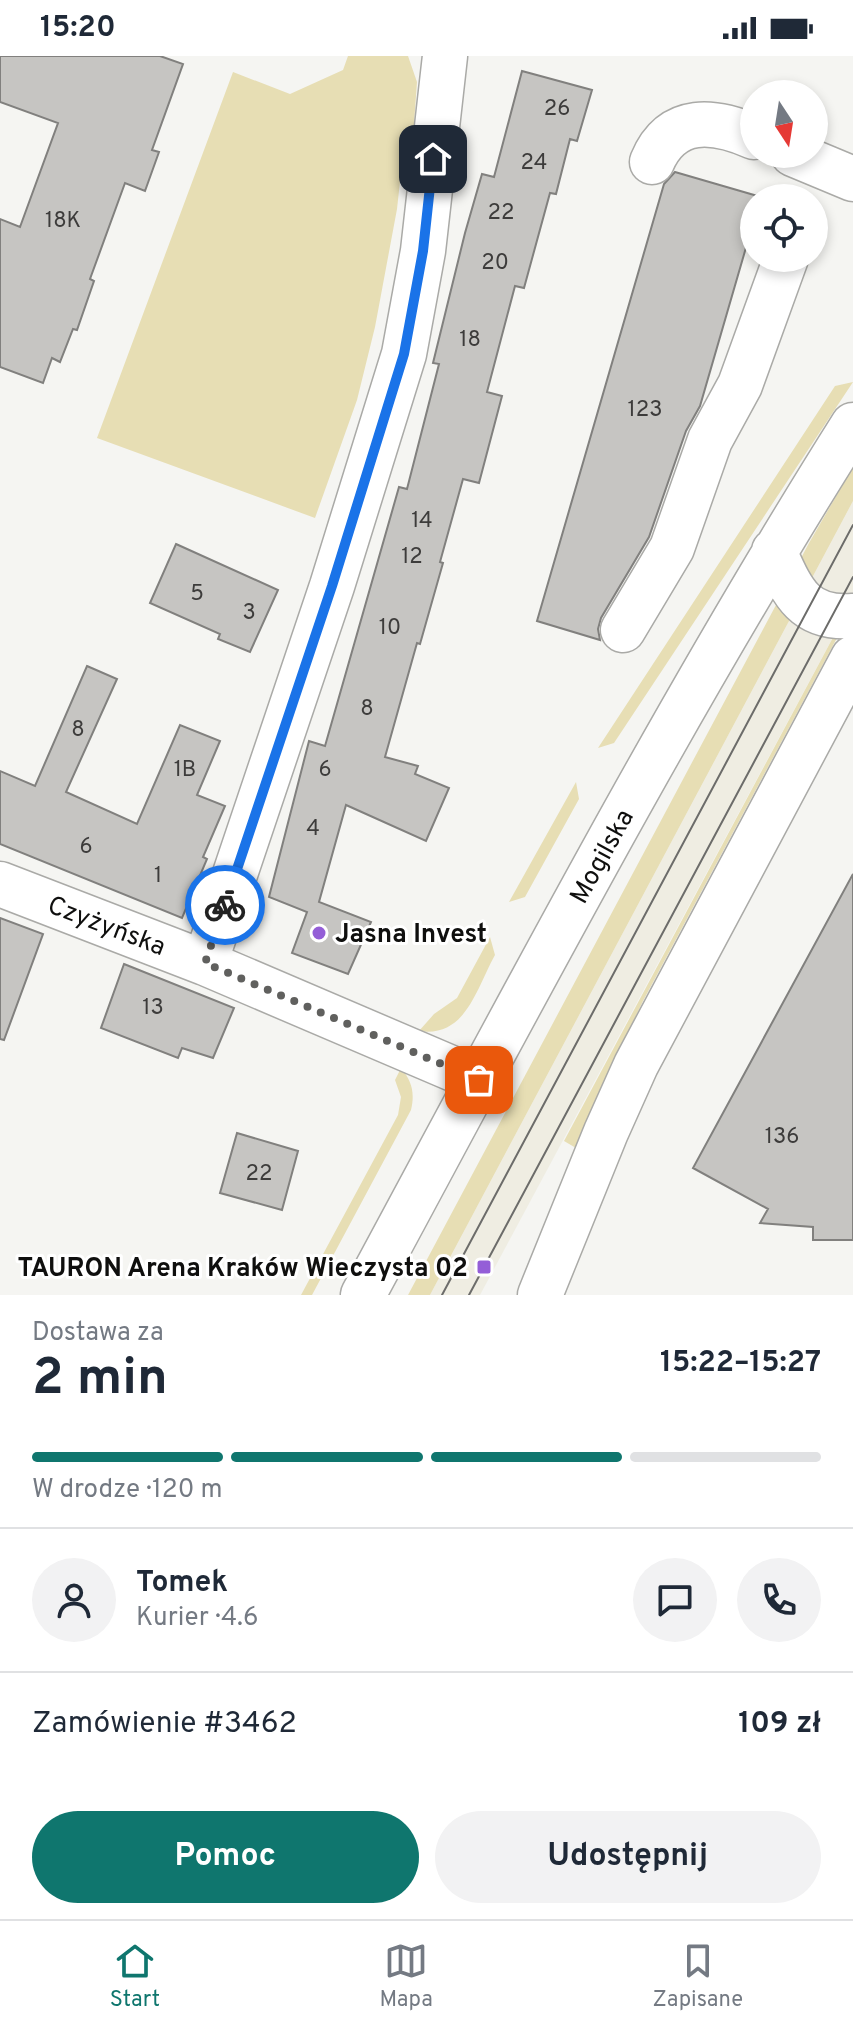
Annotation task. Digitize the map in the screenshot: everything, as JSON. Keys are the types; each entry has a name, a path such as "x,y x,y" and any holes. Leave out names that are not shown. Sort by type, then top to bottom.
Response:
{"main road":[{"path":"205,963 332,586 404,354 423,251 445,56"},
{"path":"652,162 665,140 696,125 718,124 740,132"},
{"path":"623,630 672,548 710,440 740,385 781,272"},
{"name":"Mogilska","path":"363,1295 612,836 774,551 853,425"},
{"path":"774,551 794,595 831,618 853,616"},
{"path":"540,1295 636,1065 853,658"},
{"name":"Czyżyńska","path":"0,884 205,963 479,1080"}],"shaded area":[{"path":"348,56 408,56 417,82 413,138 404,145 397,209 375,327 357,400 315,518 97,438 233,72 290,94 343,70"},
{"path":"853,382 614,743 598,748 835,386"},
{"path":"853,467 853,501 430,1295 408,1295 809,543"},
{"path":"853,501 853,600 480,1295 430,1295"},
{"path":"853,600 853,608 643,1001 576,1148 564,1141"},
{"path":"576,782 579,799 525,897 509,902"},
{"path":"490,937 495,955 468,1008 448,1027 419,1031 434,1014 457,998"},
{"path":"401,1068 412,1088 411,1110 312,1295 301,1295 398,1115 401,1097 395,1080"}],"building":[{"path":"0,56 160,56 183,64 152,150 159,152 145,191 125,183 90,279 94,281 77,330 73,329 60,362 52,358 43,383 0,367 0,219 20,227 58,123 0,102"},
{"path":"522,71 592,90 577,141 570,139 556,194 550,193 524,288 515,286 487,392 502,396 479,483 463,479 440,562 443,563 385,757 418,766 415,774 449,788 426,841 346,805 319,902 371,922 348,974 292,953 307,912 269,897 309,741 325,746 399,487 407,489 439,364 433,363 465,233 482,174 494,177"},
{"path":"675,172 740,191 740,268 700,406 686,431 649,537 601,618 598,629 600,640 537,621 664,184"},
{"path":"176,544 278,590 250,652 218,639 220,634 150,603"},
{"path":"87,666 117,679 66,792 137,824 180,725 220,741 197,795 225,806 182,918 0,844 0,771 35,786"},
{"path":"853,874 853,1240 813,1240 813,1227 760,1223 768,1209 693,1168"},
{"path":"0,918 43,934 4,1040 0,1039"},
{"path":"124,964 234,1008 213,1058 182,1048 178,1058 101,1028"},
{"path":"237,1133 298,1151 282,1210 220,1193"}],"tram line":[{"path":"442,1295 853,525"},
{"path":"469,1295 853,577"}],"way so far":[{"path":"225,905 205,963 479,1080"}],"place":[{"name":"Jasna Invest","path":"319,933"},
{"name":"TAURON Arena Kraków Wieczysta 02","path":"484,1267"}],"route":[{"path":"225,905 332,586 404,354 423,251 433,159"}]}
